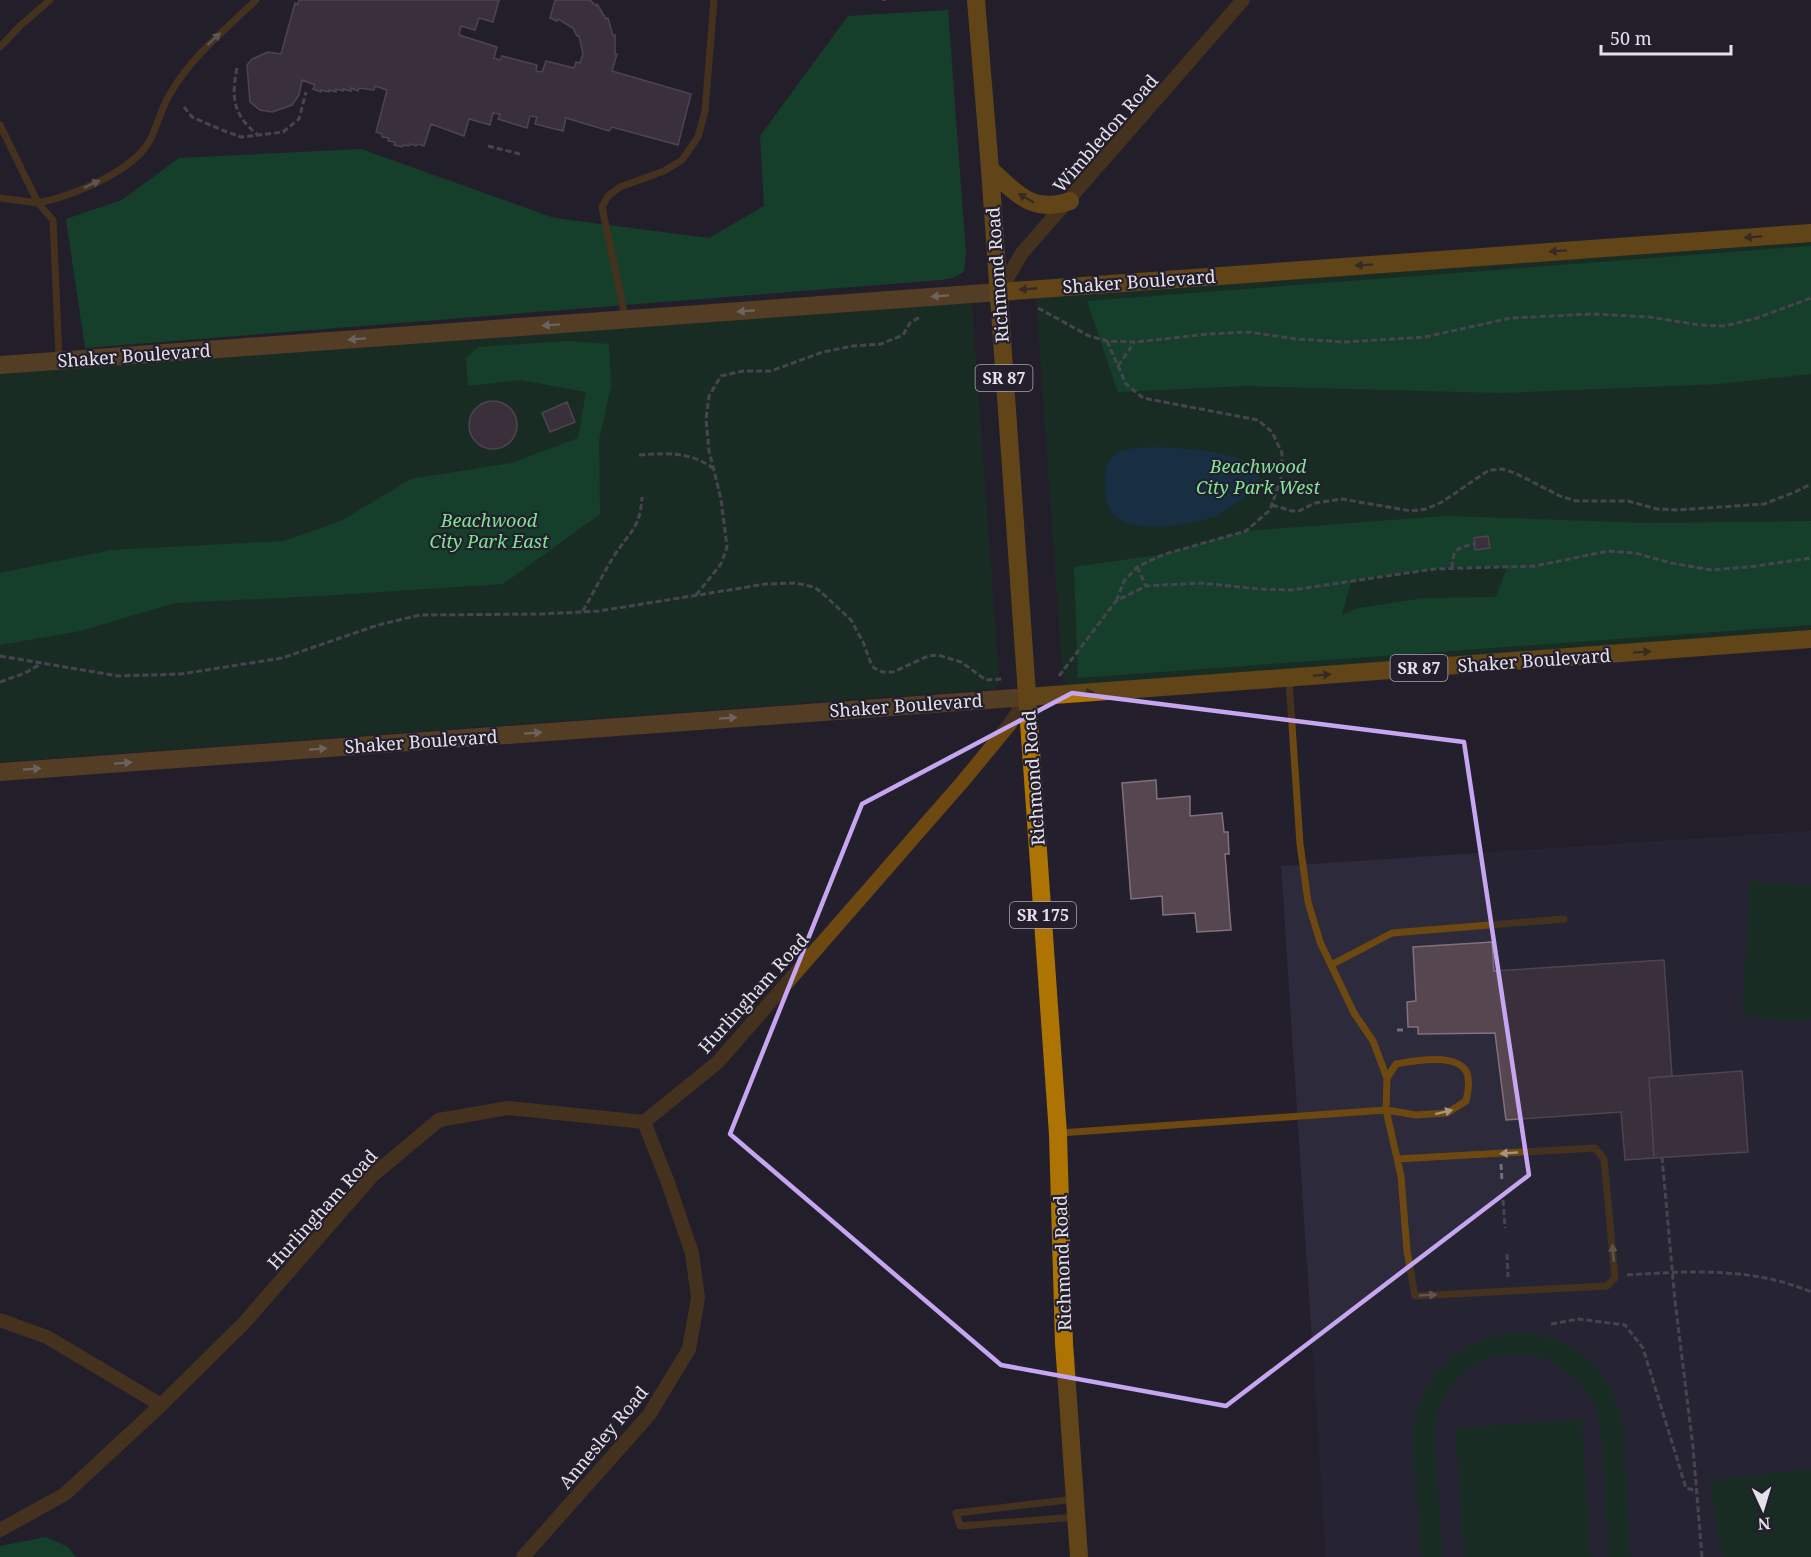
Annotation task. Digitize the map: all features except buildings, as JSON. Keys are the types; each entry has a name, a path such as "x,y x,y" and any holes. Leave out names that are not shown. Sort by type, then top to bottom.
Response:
{"main road":[{"name":"Richmond Road","path":"976,0 999,292 1058,1134 1064,1342 1078,1557"},
{"path":"990,169 1030,202 1053,206 1070,201"},
{"name":"Shaker Boulevard","path":"0,365 1811,233"},
{"name":"Shaker Boulevard","path":"0,772 1811,639"}],"street":[{"name":"Wimbledon Road","path":"999,292 1022,254 1243,0"},
{"name":"Hurlingham Road","path":"0,1530 65,1494 161,1405 244,1323 373,1175 439,1120 508,1108 644,1122 717,1062 964,780 1010,724 1027,697"},
{"name":"Annesley Road","path":"523,1557 649,1415 689,1349 698,1298 692,1253 644,1122"},
{"path":"0,1320 47,1336 161,1405"}],"lane":[{"path":"0,47 50,0"},
{"path":"0,198 38,203 60,199 124,169 149,142 169,94 200,52 256,0"},
{"path":"626,320 602,207 608,196 620,187 664,171 682,160 698,137 705,111 714,0"},
{"path":"0,125 38,203 53,220 59,361"},
{"path":"1289,678 1300,844 1308,902 1320,942 1354,1013 1373,1041 1387,1078 1386,1110 1397,1159 1401,1176 1407,1251 1415,1296 1607,1286 1615,1278 1604,1160 1595,1148 1397,1159"},
{"path":"1331,965 1392,933 1564,919"},
{"path":"1058,1134 1386,1110 1416,1115 1447,1113 1466,1101 1469,1087 1467,1072 1457,1064 1438,1059 1396,1064 1387,1078"},
{"path":"1075,1508 960,1526 956,1513 1075,1508"}],"path":[{"path":"237,68 234,96 237,111 246,125 259,135"},
{"path":"184,107 192,117 222,130 241,137 259,135 283,132 299,119 306,92"},
{"path":"488,146 520,154"},
{"path":"1035,306 1089,336 1107,341 1135,342 1249,332 1296,339 1345,342 1425,337 1511,318 1593,314 1649,317 1700,325 1725,326 1757,318 1811,298"},
{"path":"696,595 721,564 727,547 721,499 709,451 706,419 709,396 721,376 743,371 771,371 823,352 853,346 881,344 903,335 910,323 927,313"},
{"path":"1053,676 1060,676 1116,601 1124,581 1137,567 1165,554 1246,531 1270,510 1282,475 1282,453 1272,432 1258,420 1143,398 1126,384 1107,341"},
{"path":"1118,366 1135,342"},
{"path":"639,455 672,453 693,457 714,469"},
{"path":"1272,505 1299,511 1315,504 1341,499 1411,511 1426,509 1442,502 1489,470 1515,472 1560,496 1576,501 1628,501 1657,509 1677,510 1764,504 1811,484"},
{"path":"583,612 614,555 631,534 641,516 642,497"},
{"path":"1452,567 1453,554 1458,548 1475,544"},
{"path":"1116,601 1146,586 1201,583 1292,590 1395,573 1452,567 1535,566 1608,551 1635,553 1712,570 1811,558"},
{"path":"1137,567 1146,586"},
{"path":"0,656 118,676 181,674 282,658 378,625 414,616 583,612 631,607 766,584 787,583 806,585 821,592 852,620 870,661 878,670 892,672 928,656 944,656 961,662 982,678 999,680"},
{"path":"0,681 26,673 41,664"},
{"path":"1397,1030 1404,1030"},
{"path":"1662,1157 1702,1557"},
{"path":"1501,1163 1502,1182"},
{"path":"1503,1200 1505,1228"},
{"path":"1507,1254 1508,1277"},
{"path":"1627,1275 1721,1272 1789,1282 1811,1292"},
{"path":"1551,1324 1578,1319 1625,1325 1643,1348 1686,1488 1697,1491"}],"highlighted area":[{"path":"1072,693 1464,742 1529,1175 1226,1406 1001,1365 730,1134 862,804"}],"shaded area":[{"path":"1811,831 1811,1557 1326,1557 1281,866"}],"green space":[{"path":"948,10 966,254 964,272 953,278 85,348 66,219 122,200 179,158 361,149 554,218 709,238 764,206 760,136 848,16"},
{"name":"Beachwood City Park West","path":"1811,233 1811,639 1064,695 1036,298"},
{"path":"1811,246 1811,374 1719,384 1500,393 1245,386 1118,392 1087,301"},
{"name":"Beachwood City Park East","path":"968,301 972,307 999,676 998,685 994,689 0,762 0,371"},
{"path":"568,341 609,344 611,386 599,440 600,514 503,584 175,603 80,631 0,645 0,573 111,550 284,541 341,521 411,479 512,463 578,438 586,392 521,380 468,386 466,358 478,347"},
{"path":"1444,516 1648,523 1811,521 1811,625 1078,678 1074,567 1165,554 1246,531","holes":["1507,567 1496,597 1424,598 1359,608 1342,615 1351,581 1429,570"]},
{"path":"1750,881 1811,885 1811,1019 1785,1022 1742,1014"},
{"path":"1511,1332 1553,1339 1571,1347 1587,1358 1600,1372 1610,1389 1618,1408 1623,1430 1631,1557 1609,1557 1601,1431 1592,1402 1576,1380 1555,1364 1530,1355 1505,1354 1480,1362 1459,1378 1442,1403 1436,1422 1435,1443 1443,1557 1421,1557 1413,1444 1420,1401 1428,1384 1453,1355 1489,1337"},
{"path":"1582,1419 1591,1557 1464,1557 1455,1428"},
{"path":"1811,1469 1811,1557 1723,1557 1709,1480"},
{"path":"46,1537 68,1547 76,1557 0,1557 0,1546"}],"water":[{"path":"1154,447 1206,451 1243,460 1256,465 1258,484 1247,496 1210,518 1168,526 1127,523 1117,518 1108,505 1105,486 1106,468 1109,460 1118,452 1133,448"}]}
